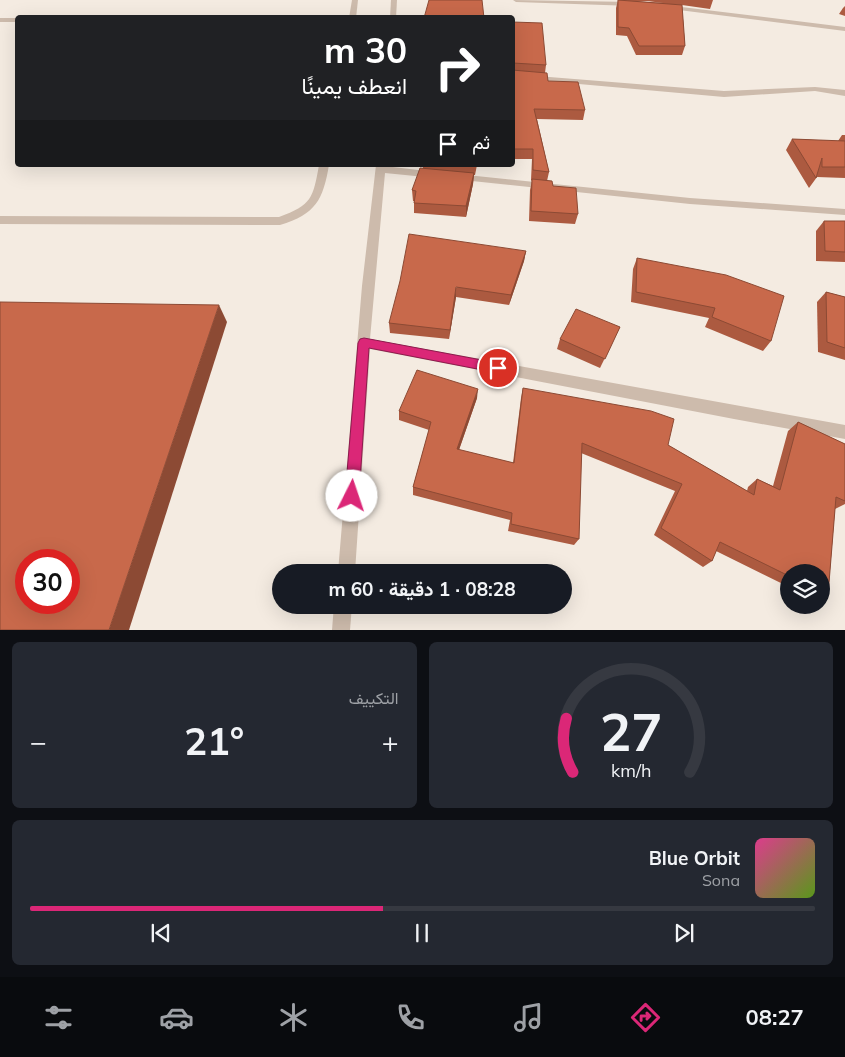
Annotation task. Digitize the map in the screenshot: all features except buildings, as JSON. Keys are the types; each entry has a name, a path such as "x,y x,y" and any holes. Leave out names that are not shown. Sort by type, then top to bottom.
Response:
{"street":[{"path":"352,15 355,0"},
{"path":"393,15 394,0"},
{"path":"516,0 638,4"},
{"path":"657,6 845,29"},
{"path":"0,20 15,20"},
{"path":"515,76 724,94 814,89 845,93"},
{"path":"0,220 280,221 303,212 318,197 324,167"},
{"path":"347,564 364,343 381,167 690,201 845,212"},
{"path":"364,343 734,413 845,432"},
{"path":"341,630 342,614"}],"route":[{"path":"352,496 364,343 498,368"}]}
